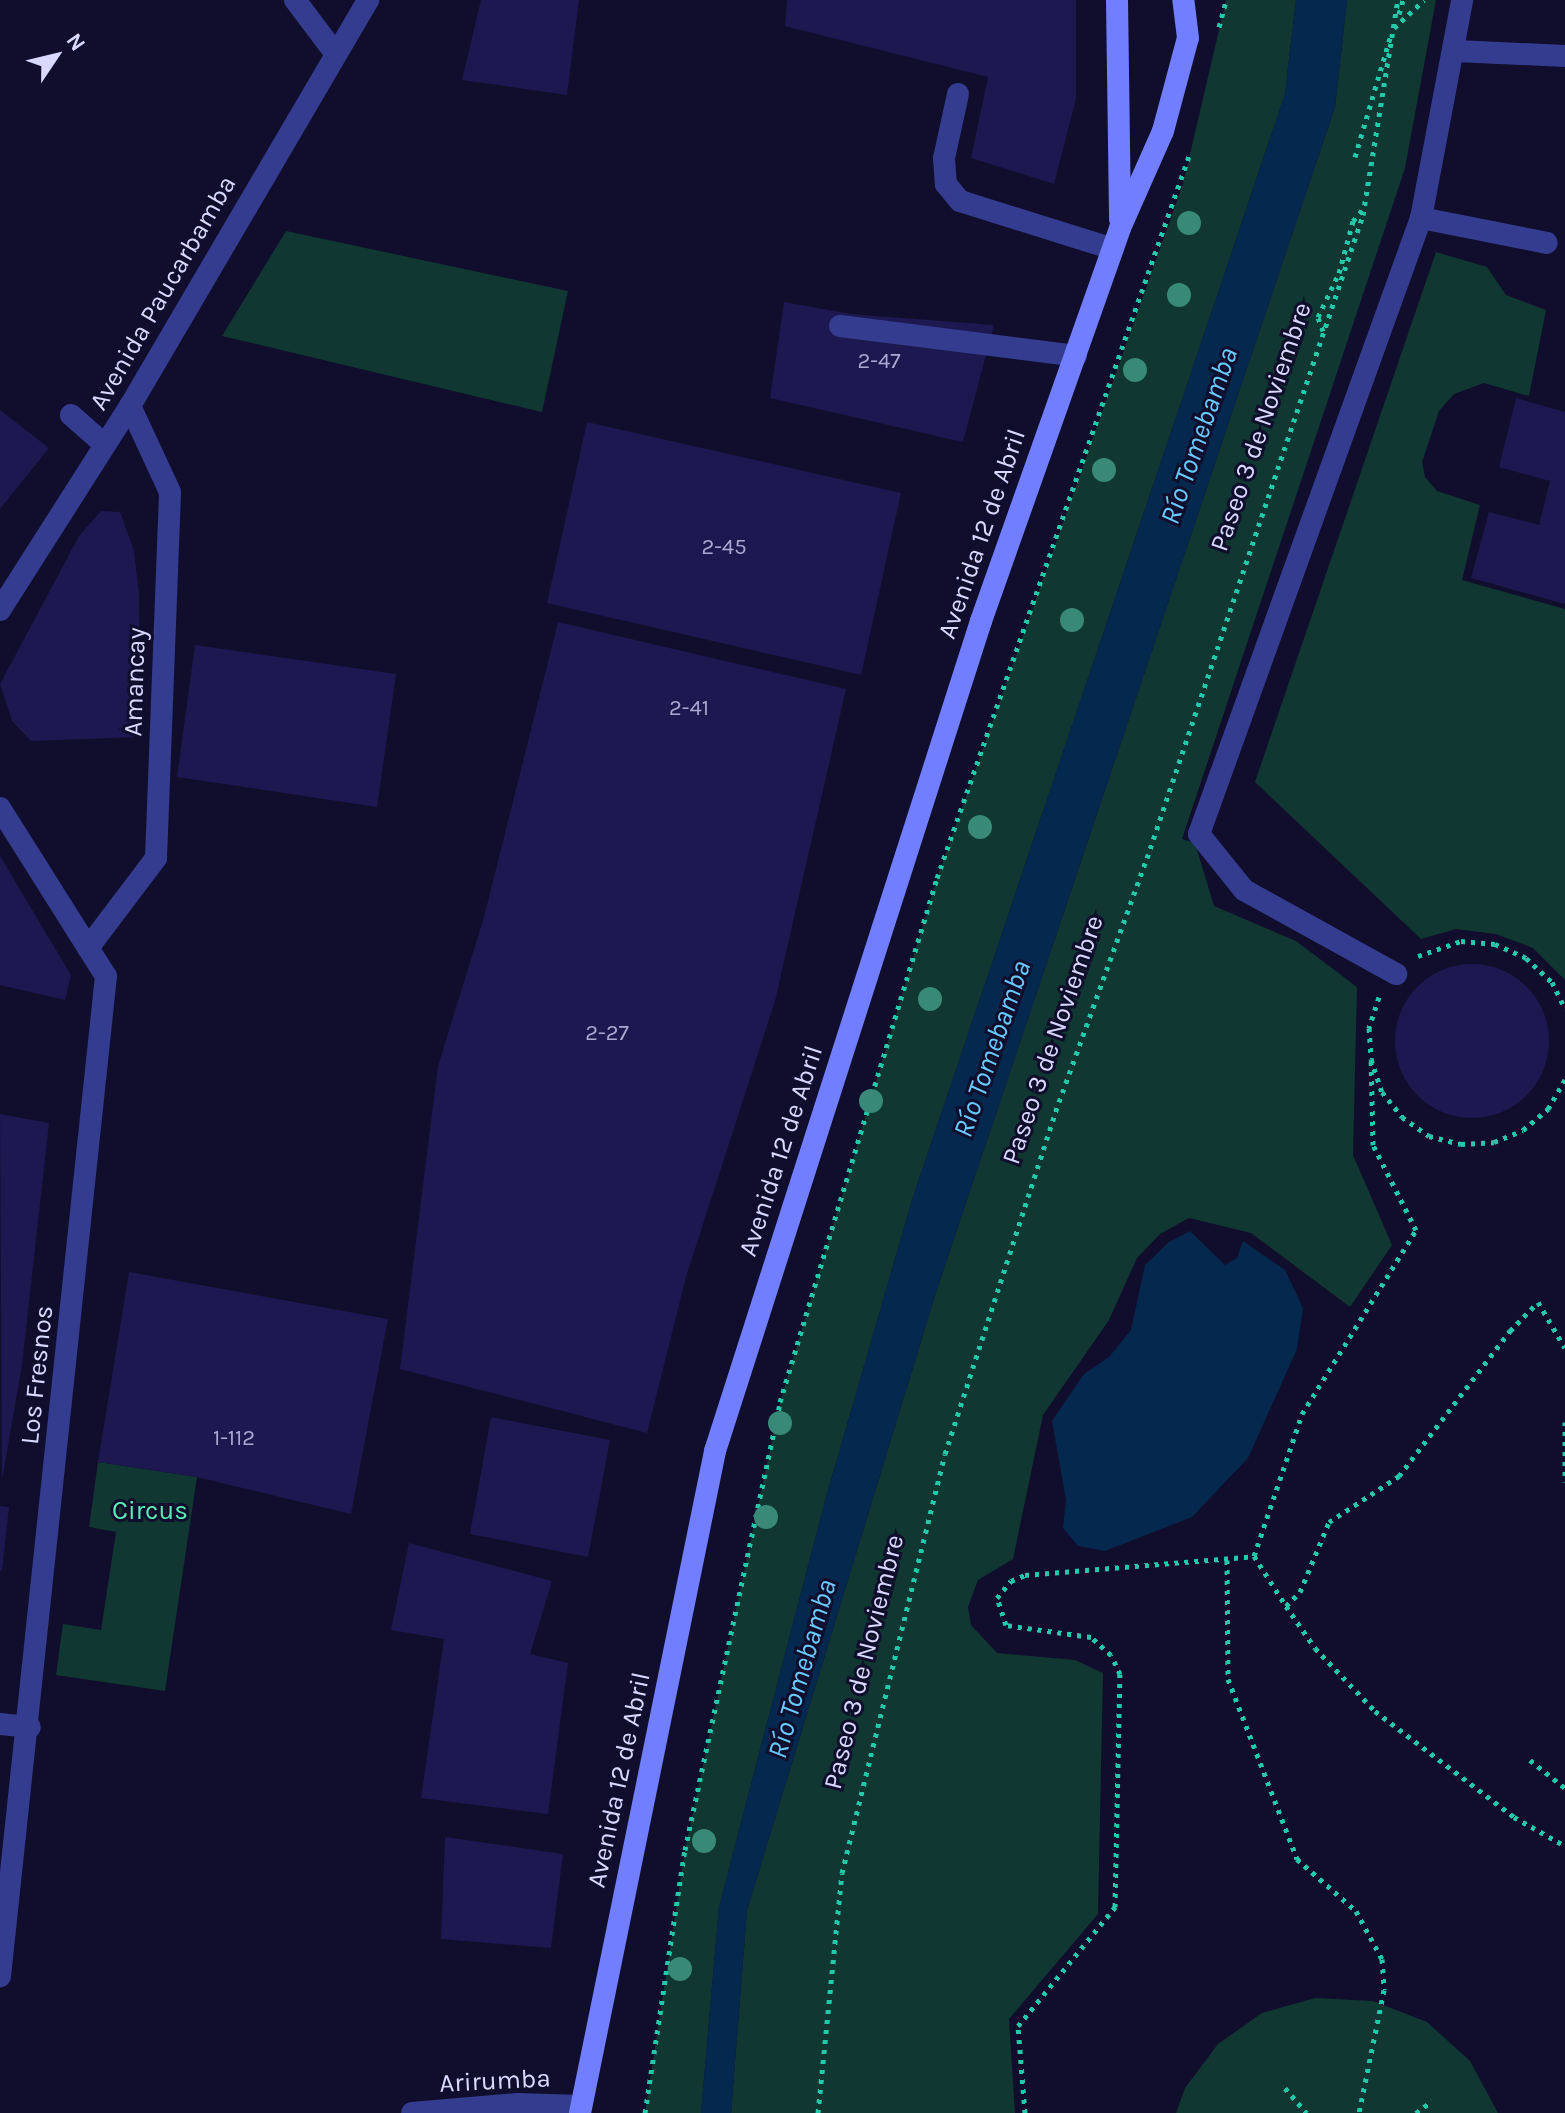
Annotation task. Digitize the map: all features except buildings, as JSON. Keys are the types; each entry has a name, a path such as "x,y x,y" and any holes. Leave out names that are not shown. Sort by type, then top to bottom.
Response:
{"main road":[{"name":"Avenida 12 de Abril","path":"581,2109 715,1451 981,621 1116,238 1163,131 1188,38 1183,0"},
{"path":"1188,38 1191,0"},
{"name":"Avenida 12 de Abril","path":"1116,5 1116,238"}],"street":[{"path":"295,0 335,53"},
{"name":"Avenida Paucarbamba","path":"0,610 130,406 368,0"},
{"path":"1396,974 1244,890 1199,834 1421,218 1456,51 1462,0"},
{"path":"1456,51 1565,56"},
{"path":"958,94 944,158 946,184 960,201 1116,238"},
{"path":"1421,218 1547,243"},
{"path":"840,326 1076,356"},
{"name":"Amancay","path":"88,948 156,858 170,492 130,406"},
{"path":"71,415 105,445"},
{"name":"Los Fresnos","path":"0,808 106,976 30,1727 0,1976"},
{"path":"0,1724 30,1727"},
{"name":"Arirumba","path":"412,2113 518,2104 581,2109"}],"path":[{"path":"1219,31 1226,0"},
{"name":"Paseo 3 de Noviembre","path":"818,2113 842,1873 945,1454 1059,1102 1147,858 1364,207 1400,0"},
{"path":"1355,157 1374,97 1380,59 1394,28 1424,0"},
{"path":"645,2113 685,1850 780,1402 937,878 1183,184 1193,138"},
{"path":"1254,1556 1302,1414 1416,1230 1373,1145 1369,1028 1379,998 1396,974 1427,950 1461,941 1495,944 1526,958 1562,994 1565,1009"},
{"path":"1371,1059 1382,1092 1402,1117 1429,1136 1461,1144 1494,1142 1523,1130 1548,1109 1565,1079"},
{"path":"1286,1606 1300,1592 1329,1522 1399,1476 1510,1331 1538,1302 1565,1348"},
{"path":"1565,1422 1565,1482"},
{"path":"1025,2113 1018,2026 1115,1907 1120,1674 1111,1655 1091,1637 1006,1625 997,1598 1011,1581 1025,1575 1254,1556"},
{"path":"1254,1556 1315,1648 1375,1711 1514,1817 1565,1846"},
{"path":"1227,1560 1228,1679 1297,1859 1356,1911 1382,1959 1384,1990 1359,2113"},
{"path":"1530,1760 1565,1788"},
{"path":"1285,2088 1307,2113"},
{"path":"1416,2113 1432,2101"}],"green space":[{"path":"1226,0 1296,0 1285,94 912,1200 825,1501 719,1907 701,2113 645,2113 685,1850 780,1402 937,878 1183,184"},
{"path":"1347,0 1436,0 1405,168 1182,839 1195,843 1214,906 1296,941 1357,987 1353,1155 1392,1245 1350,1307 1251,1233 1189,1218 1160,1234 1137,1258 1109,1320 1043,1415 1013,1559 978,1580 968,1607 971,1625 997,1653 1075,1660 1103,1673 1098,1914 1009,2019 1015,2113 731,2113 747,1910 937,1289 1335,107"},
{"path":"286,231 568,291 542,412 222,336"},
{"path":"1436,252 1487,267 1506,295 1546,310 1529,396 1484,383 1454,394 1439,411 1422,462 1425,477 1437,491 1480,505 1462,580 1565,609 1565,980 1533,948 1496,934 1456,929 1421,939 1255,782"},
{"name":"Circus","path":"98,1462 197,1477 165,1691 56,1675 63,1624 101,1630 116,1532 89,1527"},
{"path":"1315,1998 1373,2001 1427,2022 1470,2061 1498,2113 1176,2113 1185,2088 1218,2044 1262,2013"}],"water":[{"name":"Río Tomebamba","path":"1296,0 1347,0 1335,107 937,1289 747,1910 731,2113 701,2113 719,1907 825,1501 912,1200 1285,94"},
{"path":"1190,1231 1225,1265 1237,1258 1243,1241 1285,1270 1303,1308 1297,1349 1248,1458 1192,1517 1105,1551 1078,1546 1063,1528 1066,1500 1052,1421 1084,1374 1109,1357 1131,1330 1145,1265 1169,1242"}]}
